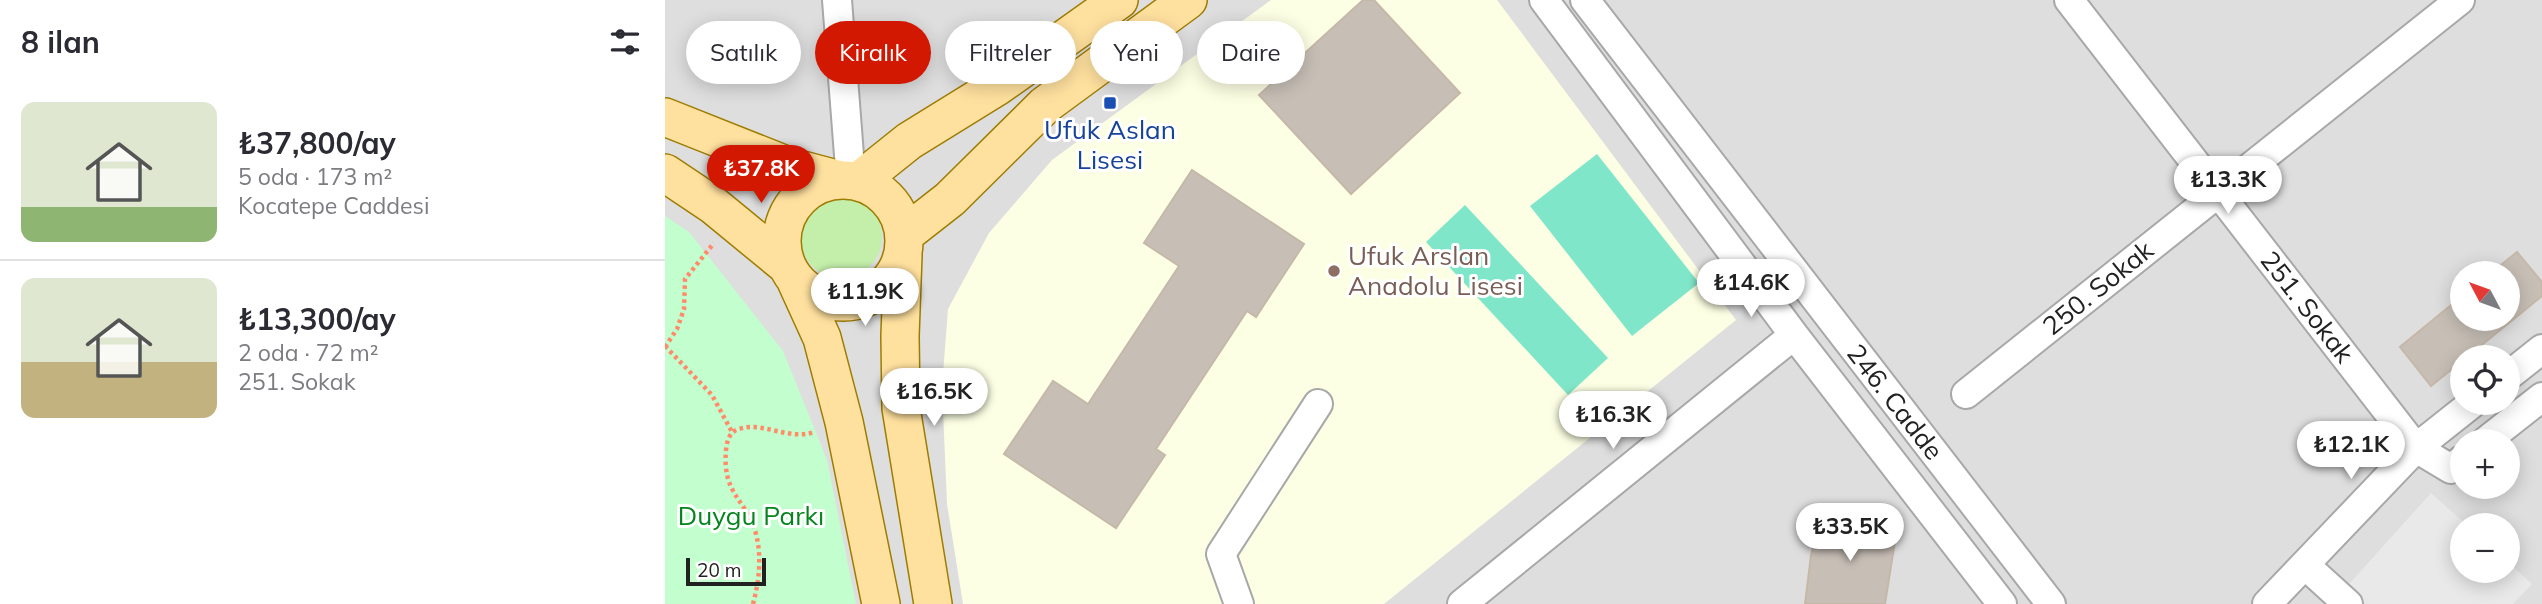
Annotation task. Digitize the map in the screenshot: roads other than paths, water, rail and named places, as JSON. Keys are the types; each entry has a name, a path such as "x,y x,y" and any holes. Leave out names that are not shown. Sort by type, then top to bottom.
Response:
{"main road":[{"path":"881,604 844,422 822,338 791,273 781,245 783,226 791,208 804,193 821,184 850,181 998,86 1119,0"},
{"path":"665,173 713,205 811,294 829,301 848,302 867,298 883,288 896,272 903,245 1045,105 1188,0"},
{"path":"665,117 791,167 876,189 890,201 900,218 903,245 901,408 933,604"}],"street":[{"path":"838,0 850,181"},
{"name":"246. Cadde","path":"1544,0 1794,335 2002,604"},
{"name":"246. Cadde","path":"1585,0 2051,604"},
{"name":"251. Sokak","path":"2069,0 2416,448"},
{"name":"250. Sokak","path":"1966,394 2460,0"},
{"path":"1462,604 1794,335"},
{"path":"2520,366 2542,349"},
{"path":"2501,429 2542,397"},
{"path":"1239,604 1221,554 1318,404"},
{"path":"2267,604 2416,448 2458,415"},
{"path":"2416,448 2450,468"},
{"path":"2305,565 2347,604"}],"place":[{"name":"Ufuk Aslan Lisesi","path":"1110,103"},
{"name":"Ufuk Arslan Anadolu Lisesi","path":"1334,271"}],"park label":[{"name":"Duygu Parkı","path":"751,516"}]}
